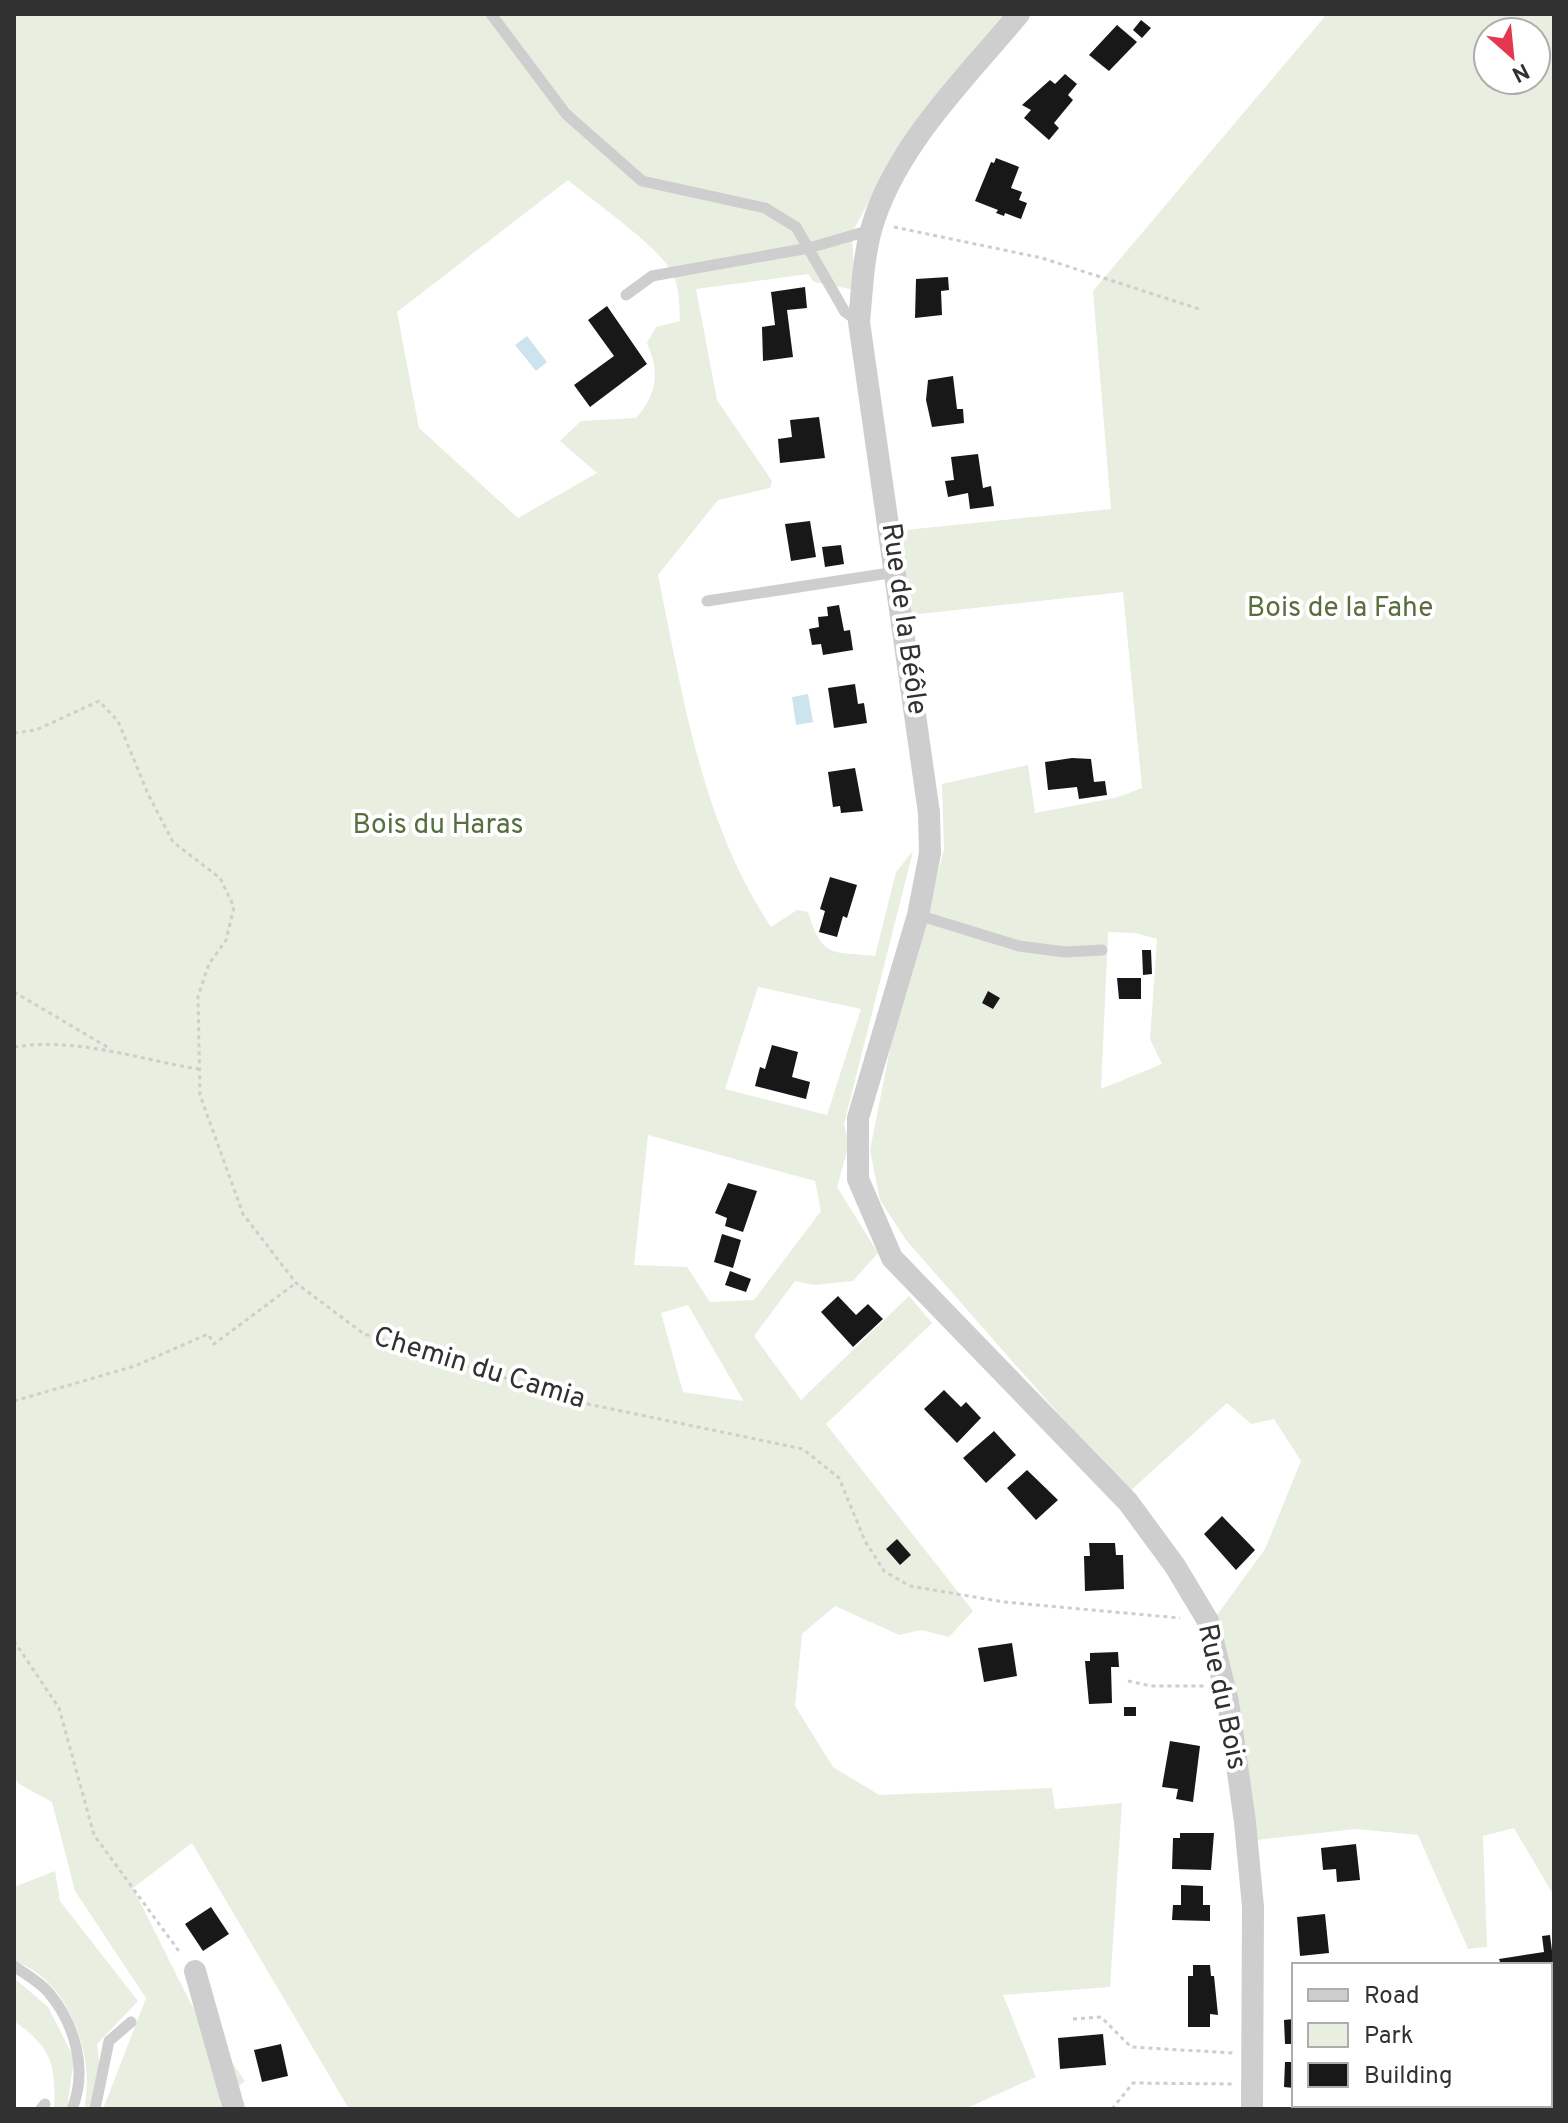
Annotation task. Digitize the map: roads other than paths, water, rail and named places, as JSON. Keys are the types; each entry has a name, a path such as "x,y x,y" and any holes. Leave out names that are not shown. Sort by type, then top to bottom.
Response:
{"street":[{"name":"Rue de la Béôle","path":"892,1258 858,1179 857,1131 918,915 930,853 929,813 859,322 872,227 896,173 936,113 1019,14"},
{"name":"Rue du Bois","path":"892,1258 1128,1502 1175,1566 1208,1621 1224,1686 1245,1822 1253,1907 1252,2109"},
{"path":"195,1971 234,2109"}],"lane":[{"path":"491,14 566,114 642,181 765,208 796,227 845,312 859,322"},
{"path":"626,295 652,276 809,248 872,227"},
{"path":"707,601 897,572"},
{"path":"918,915 1019,946 1065,952 1102,950"},
{"path":"14,1966 47,1990 69,2022 79,2060 72,2109"},
{"path":"95,2109 109,2041 131,2022"}],"water":[{"path":"527,336 547,362 536,371 515,345"},
{"path":"808,694 813,722 796,725 792,697"}],"park label":[{"name":"Bois de la Fahe","path":"1340,609"},
{"name":"Bois du Haras","path":"438,826"}]}
